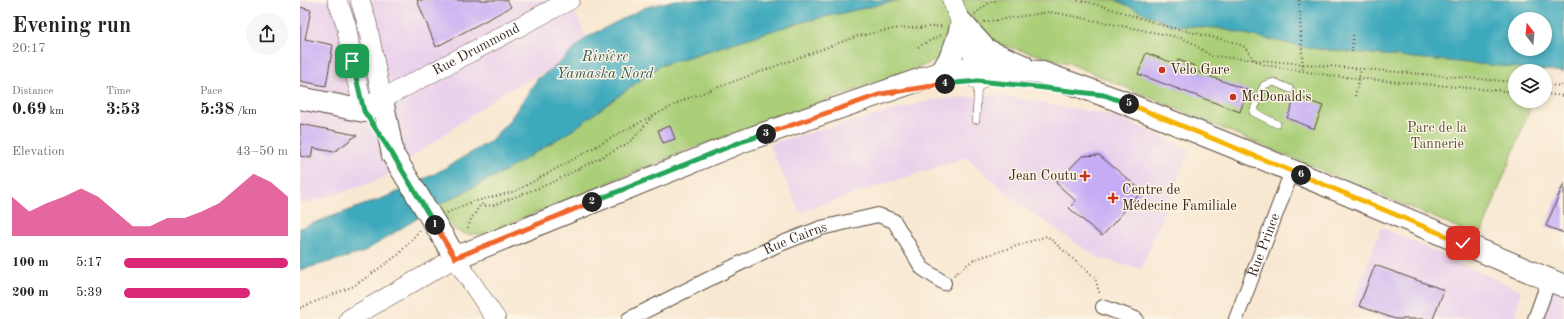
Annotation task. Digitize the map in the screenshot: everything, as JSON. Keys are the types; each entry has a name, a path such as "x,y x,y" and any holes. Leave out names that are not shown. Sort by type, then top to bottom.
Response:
{"main road":[{"path":"942,72 952,57 957,44 957,13"},
{"path":"957,13 986,50 1040,72 1104,95 1292,171 1557,283"},
{"path":"300,98 364,111 393,155 455,258 743,141 942,72 978,75 1104,95"},
{"path":"881,94 939,84 978,75 1040,72"},
{"path":"364,111 382,99 393,155"}],"street":[{"path":"337,0 346,24 352,61 364,111"},
{"path":"360,0 370,38 382,99"},
{"name":"Rue Drummond","path":"382,99 570,0"},
{"path":"957,13 978,75"},
{"name":"Rue Prince","path":"1236,319 1292,171"},
{"name":"Rue Cairns","path":"629,319 775,246 821,228 878,215 894,220 922,268 944,283"},
{"path":"349,319 455,258 496,319"},
{"path":"1535,319 1557,283"},
{"path":"1104,307 1136,319"}],"lane":[{"path":"976,120 978,75"},
{"path":"1277,124 1253,112 1264,85 1274,82 1290,89"}],"path":[{"path":"1078,0 1165,26 1234,42 1244,48 1254,60 1265,65 1303,72 1360,79 1508,91"},
{"path":"1299,0 1303,72"},
{"path":"1352,52 1353,34"},
{"path":"1303,63 1508,81"},
{"path":"1355,96 1361,69"},
{"path":"1552,85 1564,86"},
{"path":"1552,95 1564,96"},
{"path":"468,228 471,219 481,204 486,206 494,205 551,183 625,145 634,138 653,116"},
{"path":"944,283 973,260 1047,236 1095,278 1104,307"}],"shaded area":[{"path":"300,0 568,0 587,37 556,66 504,92 380,180 300,205"},
{"path":"996,95 1115,116 1190,149 1141,269 1098,258 1020,205 967,157 800,212 769,144 932,100"},
{"path":"1381,227 1521,291 1515,319 1385,319 1352,306"},
{"path":"1552,285 1564,290 1564,319 1539,319"}],"green space":[{"name":"Parc de la Tannerie","path":"899,0 1115,0 1171,25 1217,28 1309,48 1508,67 1508,108 1530,108 1480,237 1068,63 998,44 989,40 970,15 957,21 942,58 685,151 487,233 468,234 456,230 447,221 437,206 507,170 574,129 659,66 794,24"}],"water":[{"name":"Rivière Yamaska Nord","path":"675,0 899,0 794,24 659,66 574,129 507,170 437,206 362,253 300,270 300,228 391,195 438,172 489,142 509,121 538,78 556,66 587,37 644,8"},
{"path":"1115,0 1564,0 1564,72 1552,71 1552,64 1508,64 1508,67 1309,48 1217,28 1171,25"}],"building":[{"path":"417,0 507,0 511,7 436,47"},
{"path":"300,7 311,10 305,39 333,45 326,86 300,81"},
{"path":"1146,53 1176,64 1178,60 1195,66 1193,70 1252,92 1249,102 1244,100 1240,112 1138,74"},
{"path":"1296,96 1323,106 1314,129 1287,118"},
{"path":"300,124 357,135 334,152 313,148 311,158 300,156"},
{"path":"670,126 675,139 663,143 658,130"},
{"path":"1099,155 1142,191 1102,236 1069,208 1076,201 1056,183 1082,156"},
{"path":"1564,183 1564,233 1546,226"},
{"path":"1375,265 1444,290 1433,319 1395,319 1359,306"}],"place":[{"name":"Velo Gare","path":"1162,70"},
{"name":"McDonald's","path":"1233,97"},
{"name":"Jean Coutu","path":"1085,176"},
{"name":"Centre de Médecine Familiale","path":"1113,198"}],"route":[{"path":"352,61 364,111 393,155 455,258 743,141 881,94 939,84 978,81 1104,95 1292,171 1463,243"}]}
